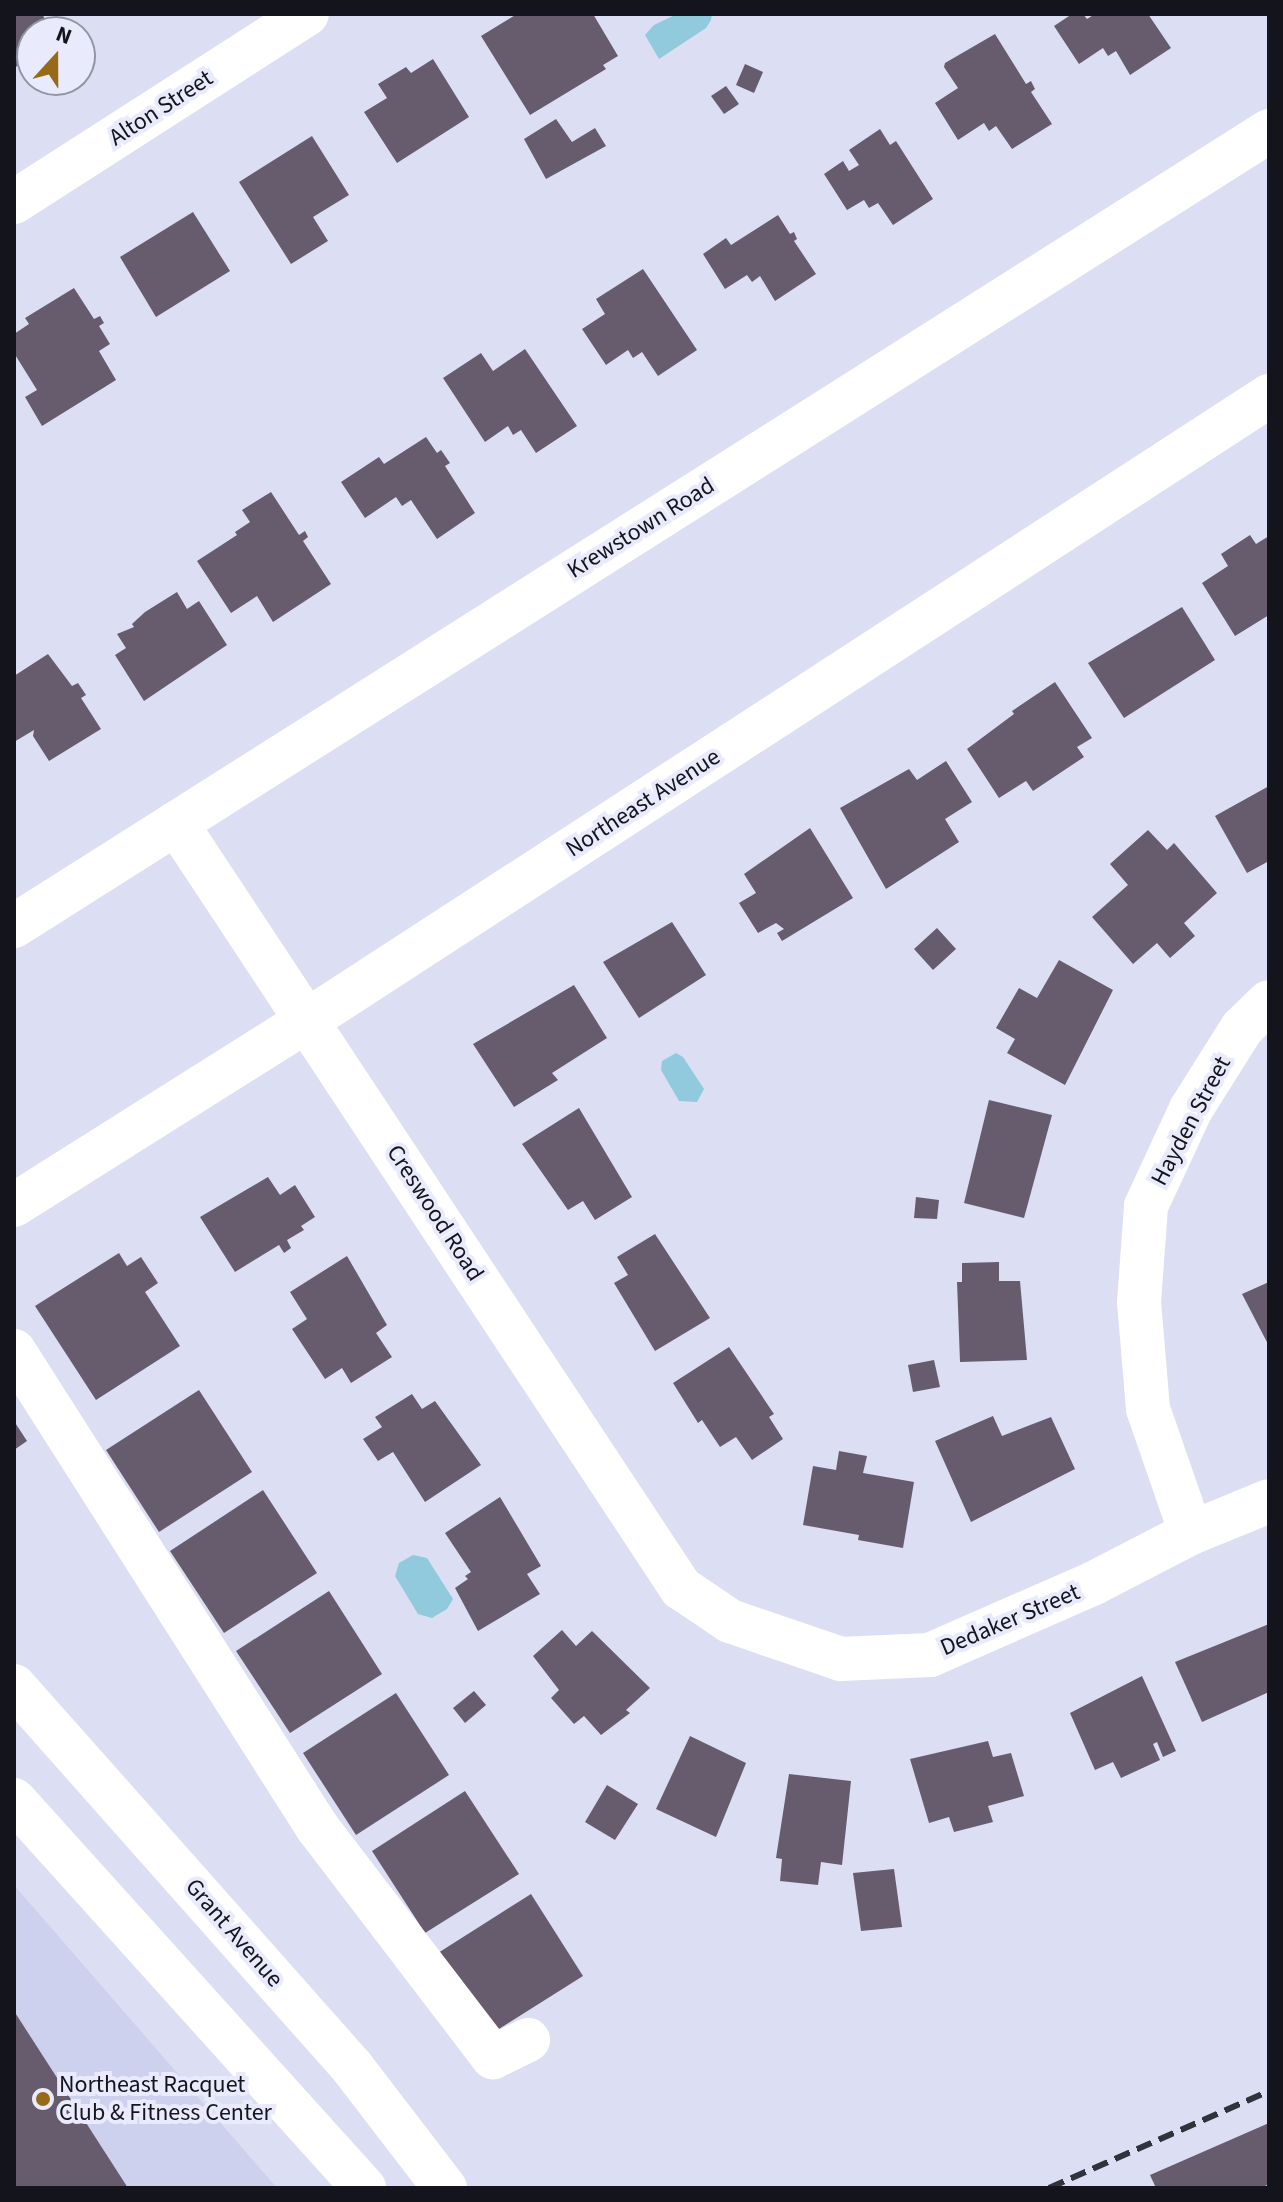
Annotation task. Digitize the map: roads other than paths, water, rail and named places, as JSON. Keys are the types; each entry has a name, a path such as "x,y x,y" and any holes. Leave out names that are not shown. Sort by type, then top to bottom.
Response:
{"street":[{"name":"Alton Street","path":"14,202 307,14"},
{"name":"Krewstown Road","path":"14,926 1269,131"},
{"name":"Northeast Avenue","path":"14,1205 308,1020 1269,396"},
{"name":"Creswood Road","path":"176,823 681,1588 698,1599"},
{"name":"Hayden Street","path":"1191,1533 1148,1409 1139,1302 1146,1206 1191,1109 1242,1028 1269,1002"},
{"path":"14,1351 317,1827 493,2057 528,2040"},
{"name":"Dedaker Street","path":"698,1599 730,1621 841,1659 930,1655 1094,1583 1191,1533 1269,1501"},
{"name":"Grant Avenue","path":"14,1686 352,2067 445,2188"},
{"path":"14,1800 364,2188"}],"railway":[{"path":"1049,2188 1269,2091"}],"place":[{"name":"Northeast Racquet Club & Fitness Center","path":"43,2099"}]}
